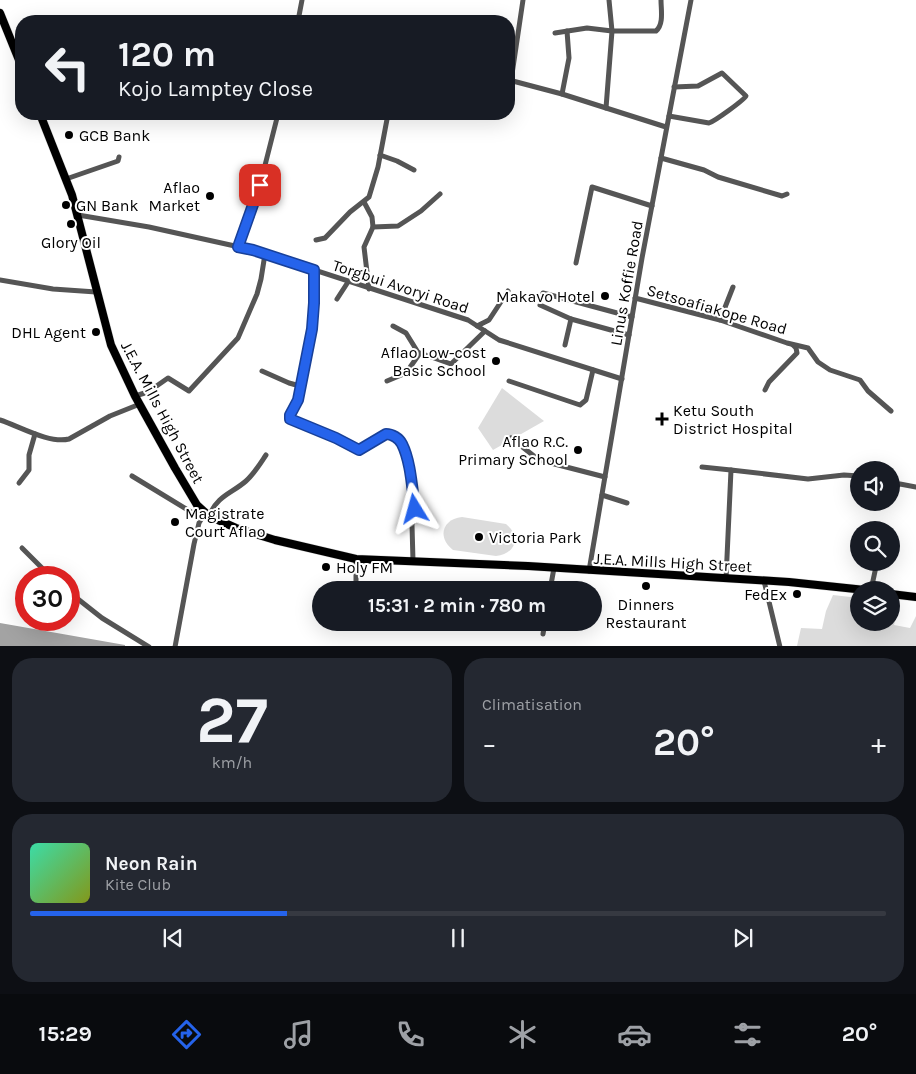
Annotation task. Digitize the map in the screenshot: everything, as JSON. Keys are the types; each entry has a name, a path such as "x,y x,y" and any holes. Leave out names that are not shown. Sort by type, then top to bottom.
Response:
{"highway":[{"path":"0,13 15,50"},
{"name":"J.E.A. Mills High Street","path":"42,120 72,195 109,338 135,396 205,516 275,540 356,558 764,580 850,589"},
{"path":"900,595 916,598"}],"street":[{"path":"299,15 302,0"},
{"path":"515,49 523,0"},
{"path":"606,108 612,31 609,0"},
{"path":"554,33 588,28 612,31 656,31 661,22 661,0"},
{"name":"Linus Koffie Road","path":"589,571 635,298 691,0"},
{"path":"562,94 569,58 567,31"},
{"path":"669,116 709,122 714,121 733,105 744,100 746,96 722,73 698,86 674,87"},
{"path":"515,81 666,127"},
{"path":"238,247 260,185 276,120"},
{"path":"316,240 326,238 350,212 370,198 387,120"},
{"path":"380,156 397,161 414,170"},
{"path":"66,179 118,161 119,157"},
{"path":"661,158 782,196 787,194"},
{"path":"576,262 592,187 652,206"},
{"path":"373,227 398,226 421,211 440,194"},
{"path":"364,202 372,217 373,227 364,247 369,289"},
{"name":"Torgbui Avoryi Road","path":"78,215 149,227 265,254 468,320 499,340 622,379"},
{"path":"135,396 148,392 168,378 189,392 208,372 238,338 257,294 265,254"},
{"path":"314,270 312,329 298,400 290,415 290,419 336,438 359,450 386,434 390,434 401,441 410,475 415,509 412,525 413,561"},
{"path":"0,280 53,289 96,292"},
{"path":"338,299 348,282"},
{"path":"720,320 733,287"},
{"path":"477,326 489,320 508,291"},
{"path":"543,294 632,316"},
{"name":"Setsoafiakope Road","path":"635,298 720,320 793,345 808,348 818,362 830,370 860,380 868,391 891,411"},
{"path":"540,305 571,319 629,335"},
{"path":"565,345 571,319"},
{"path":"393,326 406,333 419,354"},
{"path":"419,354 449,364 485,331"},
{"path":"765,390 769,382 797,353 793,345"},
{"path":"387,381 406,373 419,354"},
{"path":"509,381 580,405 586,400 593,370"},
{"path":"262,371 300,386"},
{"path":"0,420 35,434 63,441 110,416 140,404"},
{"path":"19,483 29,470 29,455 35,434"},
{"path":"511,438 540,460 605,476"},
{"path":"175,646 188,570 199,523 217,501 246,482 266,455"},
{"path":"702,467 808,479 850,475"},
{"path":"726,579 731,470"},
{"path":"132,476 205,516"},
{"path":"900,484 916,487"},
{"path":"602,495 627,503"},
{"path":"22,548 40,566"},
{"path":"356,558 356,581"},
{"path":"552,581 554,568"},
{"path":"764,580 780,646"},
{"path":"80,601 129,636 149,646"}],"shaded area":[{"path":"502,388 544,421 493,450 478,428"},
{"name":"Victoria Park","path":"462,517 506,524 514,534 515,539 512,548 503,555 496,556 453,550 445,540 444,530 450,521"},
{"path":"833,595 850,597 850,631 900,631 900,626 910,628 916,616 916,646 797,646 801,628 822,629 826,611"},
{"path":"0,623 15,626 15,631 45,631 125,645 125,646 0,646"}],"place":[{"name":"GCB Bank","path":"69,135"},
{"name":"Aflao Market","path":"210,196"},
{"name":"GN Bank","path":"66,205"},
{"name":"Glory Oil","path":"71,224"},
{"name":"Makavo Hotel","path":"605,296"},
{"name":"DHL Agent","path":"96,332"},
{"name":"Aflao Low-cost Basic School","path":"496,361"},
{"name":"Ketu South District Hospital","path":"662,419"},
{"name":"Aflao R.C. Primary School","path":"578,450"},
{"name":"Magistrate Court Aflao","path":"175,522"},
{"name":"Victoria Park","path":"479,537"},
{"name":"Holy FM","path":"326,567"},
{"name":"Dinners Restaurant","path":"646,586"},
{"name":"FedEx","path":"797,594"}],"route":[{"path":"260,185 238,247 314,270 312,329 302,374 300,394 290,419 336,438 359,450 386,434 396,437 403,446 415,509"}]}
